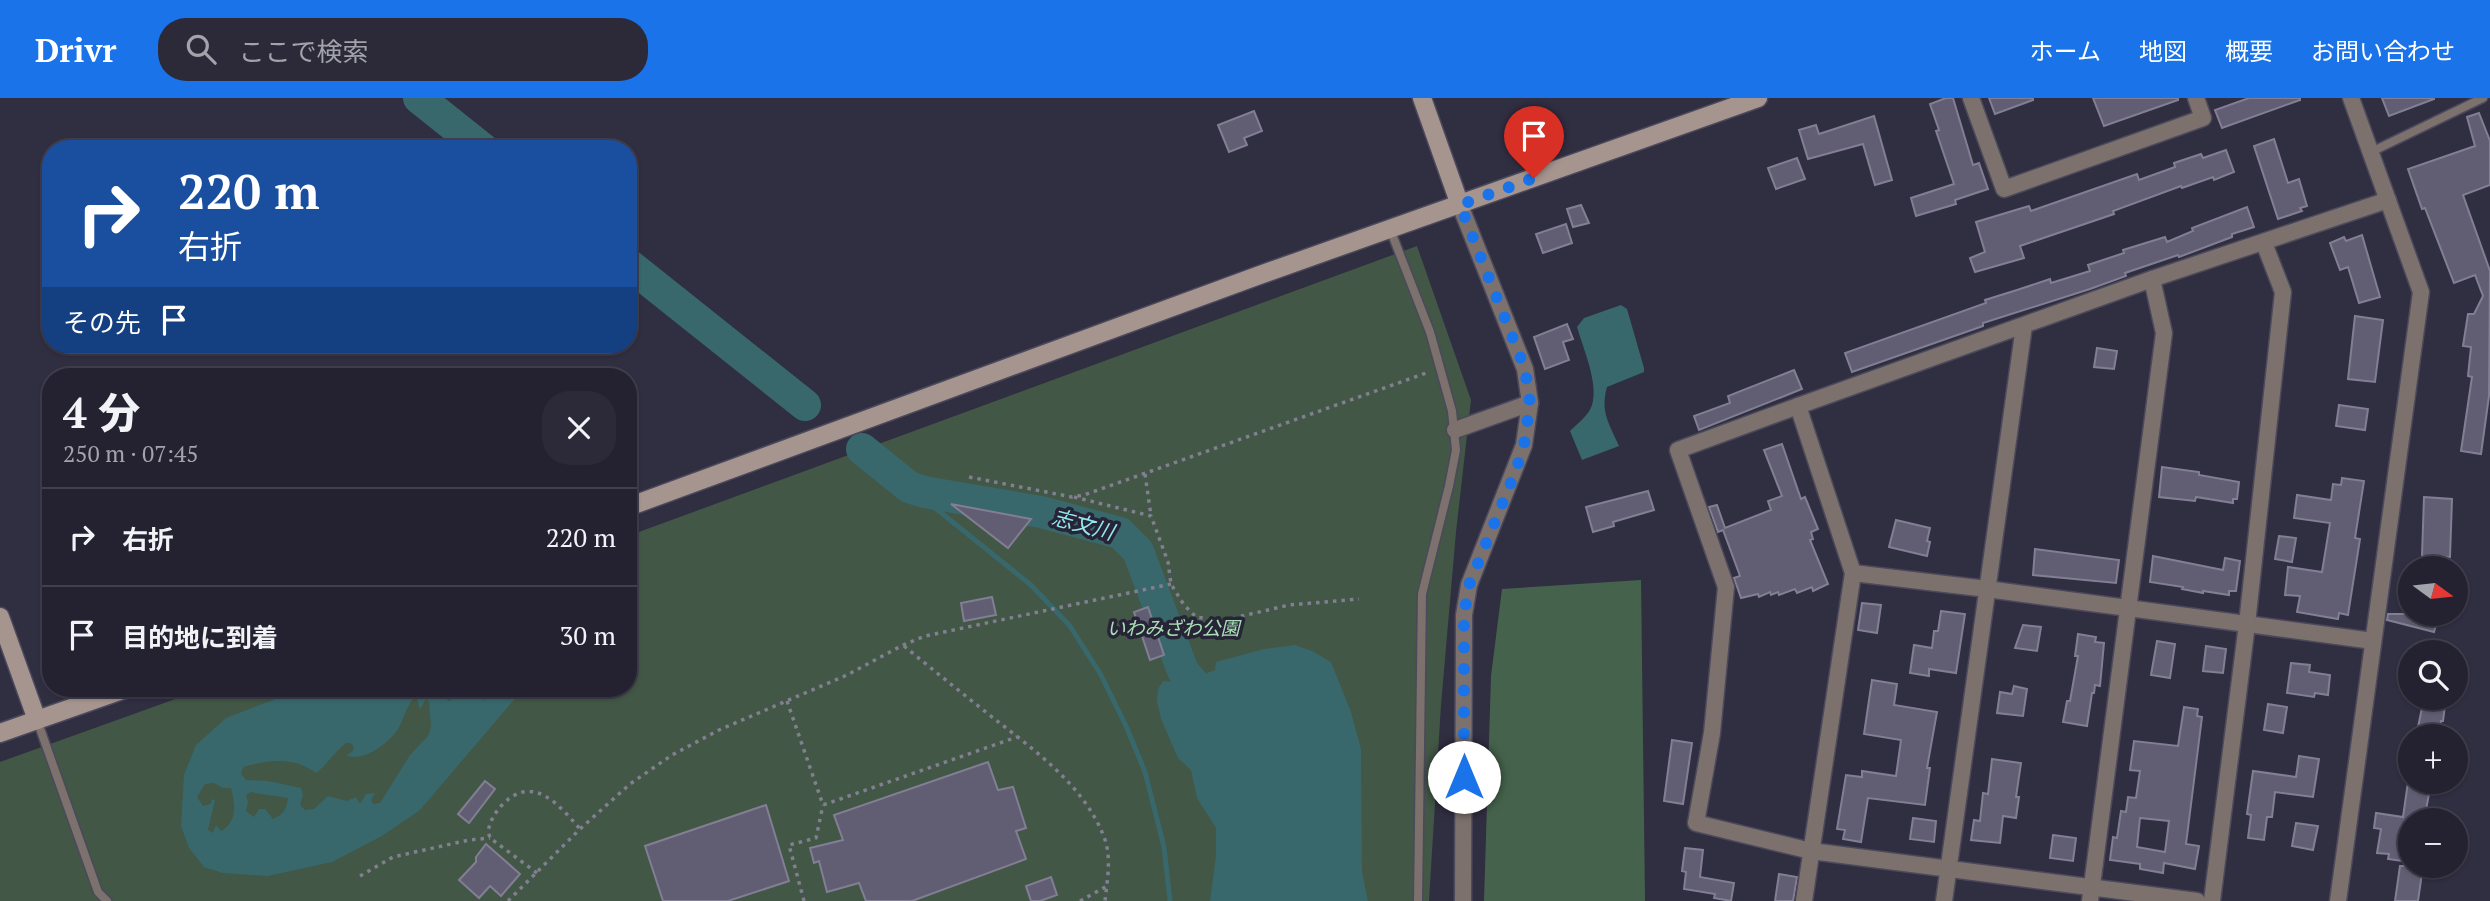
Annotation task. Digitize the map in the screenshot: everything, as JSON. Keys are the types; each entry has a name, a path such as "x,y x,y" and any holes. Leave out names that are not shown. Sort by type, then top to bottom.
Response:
{"street":[{"path":"1422,98 1460,205 1525,369 1530,403 1524,445 1469,585 1464,615 1463,901"},
{"path":"637,504 1758,98"},
{"path":"1970,98 2004,189 2203,118 2196,98"},
{"path":"2338,901 2421,292 2351,98"},
{"path":"2197,901 2091,894 1949,869 1811,850 1696,823 1712,733 1726,587 1678,450 2152,279 2388,200"},
{"path":"2212,901 2247,624 2283,292 2264,243"},
{"path":"2091,894 2164,332 2152,279"},
{"path":"1944,901 2024,326"},
{"path":"1455,430 1530,403"},
{"path":"1798,406 1853,573 1804,901"},
{"path":"1853,573 2373,642"},
{"path":"0,617 37,720"},
{"path":"0,733 102,697"}],"lane":[{"path":"2371,152 2483,98"},
{"path":"1390,229 1430,332 1455,430 1456,450 1450,486 1422,594 1418,901"},
{"path":"37,720 98,892 107,901"}],"path":[{"path":"1072,496 1084,495 1145,474 1440,368"},
{"path":"1145,474 1151,516 1168,562 1171,584 1184,606 1196,617 1221,621 1289,605 1359,599"},
{"path":"969,477 1072,496 1151,516"},
{"path":"508,901 630,783 672,755 719,730 847,675 925,636 1171,584"},
{"path":"903,645 1041,757 1077,792 1105,839 1109,860 1105,901"},
{"path":"787,701 823,805 816,838 789,845 804,901"},
{"path":"823,805 1017,737"},
{"path":"537,874 490,838 488,831 495,812 515,793 529,791 555,801 580,829"},
{"path":"359,876 393,857 490,838"},
{"path":"1080,901 1107,886"}],"green space":[{"name":"いわみざわ公園","path":"1417,246 1471,400 1441,705 1429,901 0,901 0,762 181,697 637,697 637,533"}],"shaded area":[{"path":"1621,305 1627,309 1644,372 1607,387 1605,411 1619,446 1582,460 1570,431 1591,409 1594,396 1589,366 1577,327 1584,318"},
{"path":"1641,580 1645,901 1484,901 1491,676 1502,589"},
{"path":"1295,645 1331,662 1351,712 1361,749 1362,872 1368,901 1210,901 1216,856 1216,828 1197,798 1191,770 1178,758 1161,719 1157,702 1158,689 1163,681 1174,682 1173,671 1196,670 1202,675 1215,670 1216,662 1264,649"},
{"path":"281,697 446,697 448,701 456,697 484,700 487,697 516,697 420,810 382,836 332,862 268,876 223,873 204,867 189,848 181,826 184,775 196,745 226,718","holes":["413,699 417,699 420,709 426,699 429,702 431,727 428,736 410,755 380,803 373,804 371,800 375,793 366,794 360,804 356,797 347,801 328,796 314,809 305,810 300,805 303,795 301,788 268,781 246,780 241,774 243,767 281,761 299,764 316,773 346,743 351,743 354,748 346,755 353,757 368,754 394,734 408,706","214,783 223,788 231,788 234,812 230,823 221,831 216,825 213,833 208,830 215,800 212,799 211,804 203,806 197,797 205,784","251,792 288,798 284,811 273,819 265,809 259,809 254,817 246,811 246,795"]}],"building":[{"path":"1953,98 1973,165 1979,163 1988,189 1955,200 1956,204 1916,216 1911,198 1954,184 1930,104"},
{"path":"1989,98 2033,98 2033,100 1995,114"},
{"path":"2093,98 2178,98 2178,100 2104,126"},
{"path":"2249,98 2300,100 2222,128 2215,110"},
{"path":"2382,98 2434,98 2434,99 2389,116"},
{"path":"1254,111 1262,131 1244,138 1247,145 1229,152 1218,125"},
{"path":"2479,113 2490,141 2490,185 2463,195 2490,271 2489,396 2481,454 2461,451 2472,377 2468,376 2471,347 2463,346 2468,314 2474,314 2483,296 2475,275 2454,283 2408,169 2475,146 2467,117"},
{"path":"1874,116 1892,180 1875,185 1863,144 1808,159 1799,130 1816,125 1819,134"},
{"path":"2274,139 2288,183 2299,179 2307,206 2300,208 2302,211 2278,219 2254,146"},
{"path":"2226,150 2234,172 2214,180 2213,177 2182,188 2181,186 2113,211 2114,214 2020,246 2024,258 1975,272 1970,258 1985,252 1976,222 2029,206 2031,211 2137,174 2139,180 2175,167 2174,163 2201,154 2203,158"},
{"path":"1797,158 1805,179 1776,189 1768,168"},
{"path":"1581,205 1589,223 1573,227 1567,209"},
{"path":"2247,207 2254,227 2232,234 2232,237 2125,273 2126,276 2090,289 1983,323 1983,326 1852,372 1845,353 1986,303 1985,300 2050,279 2051,283 2090,271 2088,265 2124,253 2123,250 2165,237 2167,242 2193,231 2192,228"},
{"path":"1566,224 1572,243 1543,253 1536,234"},
{"path":"2362,235 2380,297 2359,303 2348,267 2340,270 2330,243 2344,237 2346,241"},
{"path":"2355,316 2383,320 2375,382 2348,379"},
{"path":"1567,324 1573,339 1563,342 1569,360 1545,369 1534,337"},
{"path":"2097,348 2117,351 2114,369 2094,367"},
{"path":"1794,370 1802,389 1699,430 1694,416 1730,403 1728,396"},
{"path":"2339,405 2368,409 2365,430 2336,426"},
{"path":"1782,444 1801,499 1805,497 1818,529 1811,532 1813,539 1810,540 1828,584 1813,591 1812,587 1797,593 1795,589 1779,595 1778,592 1771,595 1770,592 1759,597 1758,594 1741,598 1734,578 1740,576 1723,530 1718,532 1709,507 1717,505 1725,528 1771,510 1768,501 1782,496 1764,450"},
{"path":"2162,467 2199,472 2199,475 2239,482 2237,499 2233,499 2233,503 2196,497 2195,501 2159,497"},
{"path":"2342,478 2364,481 2355,538 2360,539 2348,615 2339,613 2338,619 2297,612 2300,596 2285,595 2288,567 2322,572 2330,523 2294,518 2297,495 2331,500 2333,484 2341,485"},
{"path":"1648,491 1654,510 1613,522 1614,526 1593,532 1586,507"},
{"path":"2424,497 2452,499 2450,556 2422,556"},
{"path":"951,504 1031,519 1008,548"},
{"path":"1896,520 1930,528 1927,556 1889,547"},
{"path":"2279,536 2296,538 2292,562 2275,559"},
{"path":"2035,549 2119,560 2116,583 2033,575"},
{"path":"2153,556 2223,570 2225,558 2240,561 2236,591 2229,591 2229,595 2203,593 2150,582"},
{"path":"992,597 996,615 964,621 961,603"},
{"path":"1862,603 1881,605 1877,633 1858,630"},
{"path":"1148,607 1164,655 1150,660 1134,612"},
{"path":"1941,611 1965,614 1956,673 1929,669 1929,676 1910,673 1914,645 1932,648"},
{"path":"2388,614 2398,614 2398,623 2387,620"},
{"path":"2023,625 2041,627 2037,651 2015,648"},
{"path":"2410,626 2436,626 2434,632"},
{"path":"2078,634 2096,637 2095,642 2104,643 2100,686 2095,685 2092,693 2087,726 2063,722 2067,701 2070,701 2078,656 2075,656"},
{"path":"2157,641 2175,644 2170,678 2151,675"},
{"path":"2206,646 2226,649 2223,673 2203,671"},
{"path":"2291,663 2310,665 2309,672 2330,675 2328,695 2315,693 2314,697 2287,693"},
{"path":"1872,680 1897,684 1894,705 1937,712 1927,768 1930,768 1925,805 1868,798 1861,842 1843,839 1845,830 1837,829 1846,775 1862,777 1862,771 1896,776 1901,740 1864,734"},
{"path":"2014,686 2027,689 2023,716 1997,713 2000,692 2012,694"},
{"path":"2268,704 2287,707 2283,733 2264,730"},
{"path":"2184,707 2198,709 2197,716 2202,717 2186,844 2199,846 2195,869 2164,863 2163,873 2140,869 2140,864 2110,860 2113,837 2117,838 2121,811 2126,812 2128,797 2136,798 2140,771 2130,770 2134,741 2178,746","holes":["2140,818 2169,821 2165,852 2137,847"]},
{"path":"2422,710 2444,710 2440,724 2419,724"},
{"path":"1672,740 1692,743 1683,804 1664,801"},
{"path":"2299,756 2319,759 2313,797 2275,792 2272,817 2267,817 2264,840 2248,838 2251,815 2247,814 2253,771 2296,777"},
{"path":"1992,759 2021,763 2016,818 2003,816 2000,843 1971,840 1974,820 1980,821 1983,793 1988,794"},
{"path":"988,762 998,790 1013,787 1026,828 1016,831 1026,859 912,901 866,901 859,883 827,892 819,861 814,863 810,848 843,840 834,815"},
{"path":"485,781 495,789 469,823 458,814"},
{"path":"2406,794 2429,794 2426,808 2404,808"},
{"path":"766,805 789,881 728,901 663,901 645,846"},
{"path":"2376,813 2398,816 2398,860 2388,859 2389,854 2377,853 2381,829 2374,828"},
{"path":"1913,818 1936,821 1934,842 1910,839"},
{"path":"2296,823 2318,826 2313,850 2292,846"},
{"path":"2053,835 2076,838 2073,861 2050,858"},
{"path":"486,844 520,874 501,896 490,886 479,898 459,880 476,862 476,857"},
{"path":"1685,848 1703,850 1700,877 1734,883 1731,901 1714,898 1715,894 1684,889 1686,872 1682,871"},
{"path":"1779,874 1797,877 1793,901 1775,901"},
{"path":"1051,877 1057,895 1031,901 1026,886"},
{"path":"2398,878 2421,878 2418,901 2395,901"}],"waterway":[{"name":"志文川","path":"419,98 472,140"},
{"name":"志文川","path":"637,271 805,405"},
{"name":"志文川","path":"862,449 909,487 924,492 1041,512 1120,533 1138,551 1183,671 1210,703"},
{"path":"909,487 1031,585 1070,626 1101,675 1145,772 1164,847 1170,901"}],"route":[{"path":"1464,777 1464,615 1469,585 1516,470 1524,445 1530,403 1525,369 1460,205 1534,178"}]}
